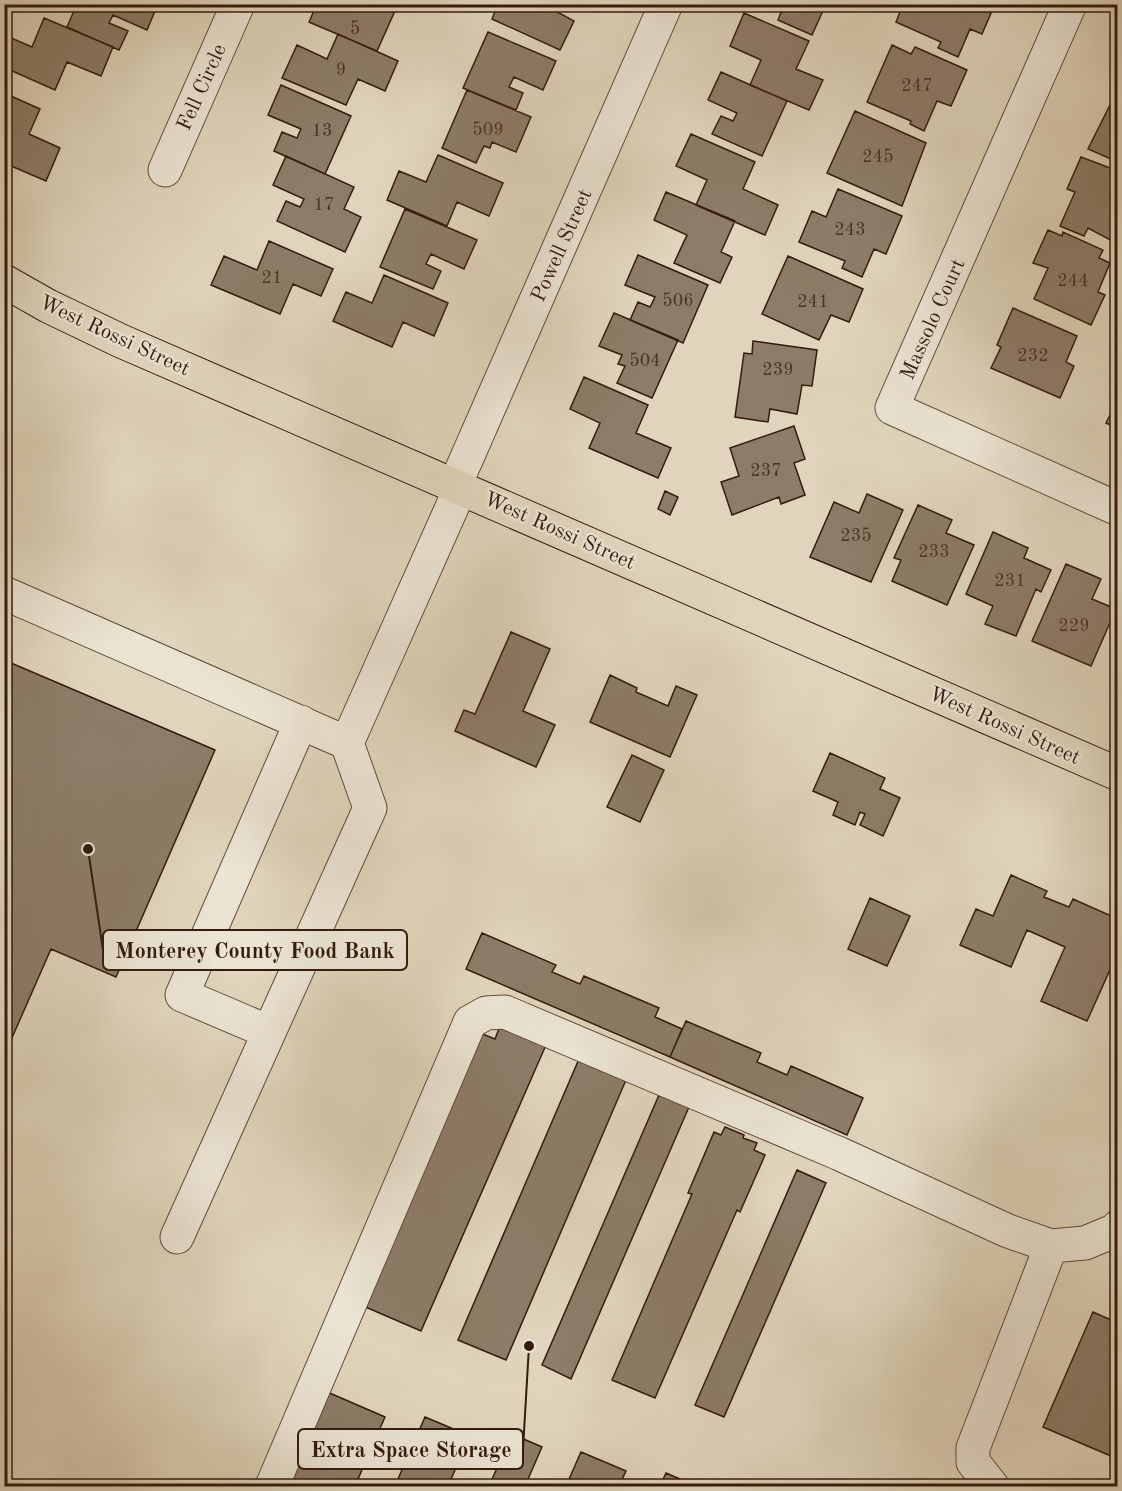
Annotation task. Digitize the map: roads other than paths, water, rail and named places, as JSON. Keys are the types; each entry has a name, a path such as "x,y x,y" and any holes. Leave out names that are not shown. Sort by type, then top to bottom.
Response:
{"main road":[{"name":"West Rossi Street","path":"4,281 48,306 121,341 1118,774"}],"street":[{"name":"Fell Circle","path":"165,170 238,4"},
{"name":"Powell Street","path":"347,743 666,4"},
{"name":"Massolo Court","path":"1070,4 892,408 1118,509"},
{"path":"4,593 347,743 370,808 177,1238"},
{"path":"269,1032 182,995 301,722"},
{"path":"272,1486 470,1022 486,1013 505,1012 840,1154 1008,1231 1051,1246 1085,1243 1114,1231 1118,1227"},
{"path":"992,1486 973,1462 973,1448 1051,1246"}],"place":[{"name":"Monterey County Food Bank","path":"88,849"},
{"name":"Extra Space Storage","path":"529,1346"}]}
